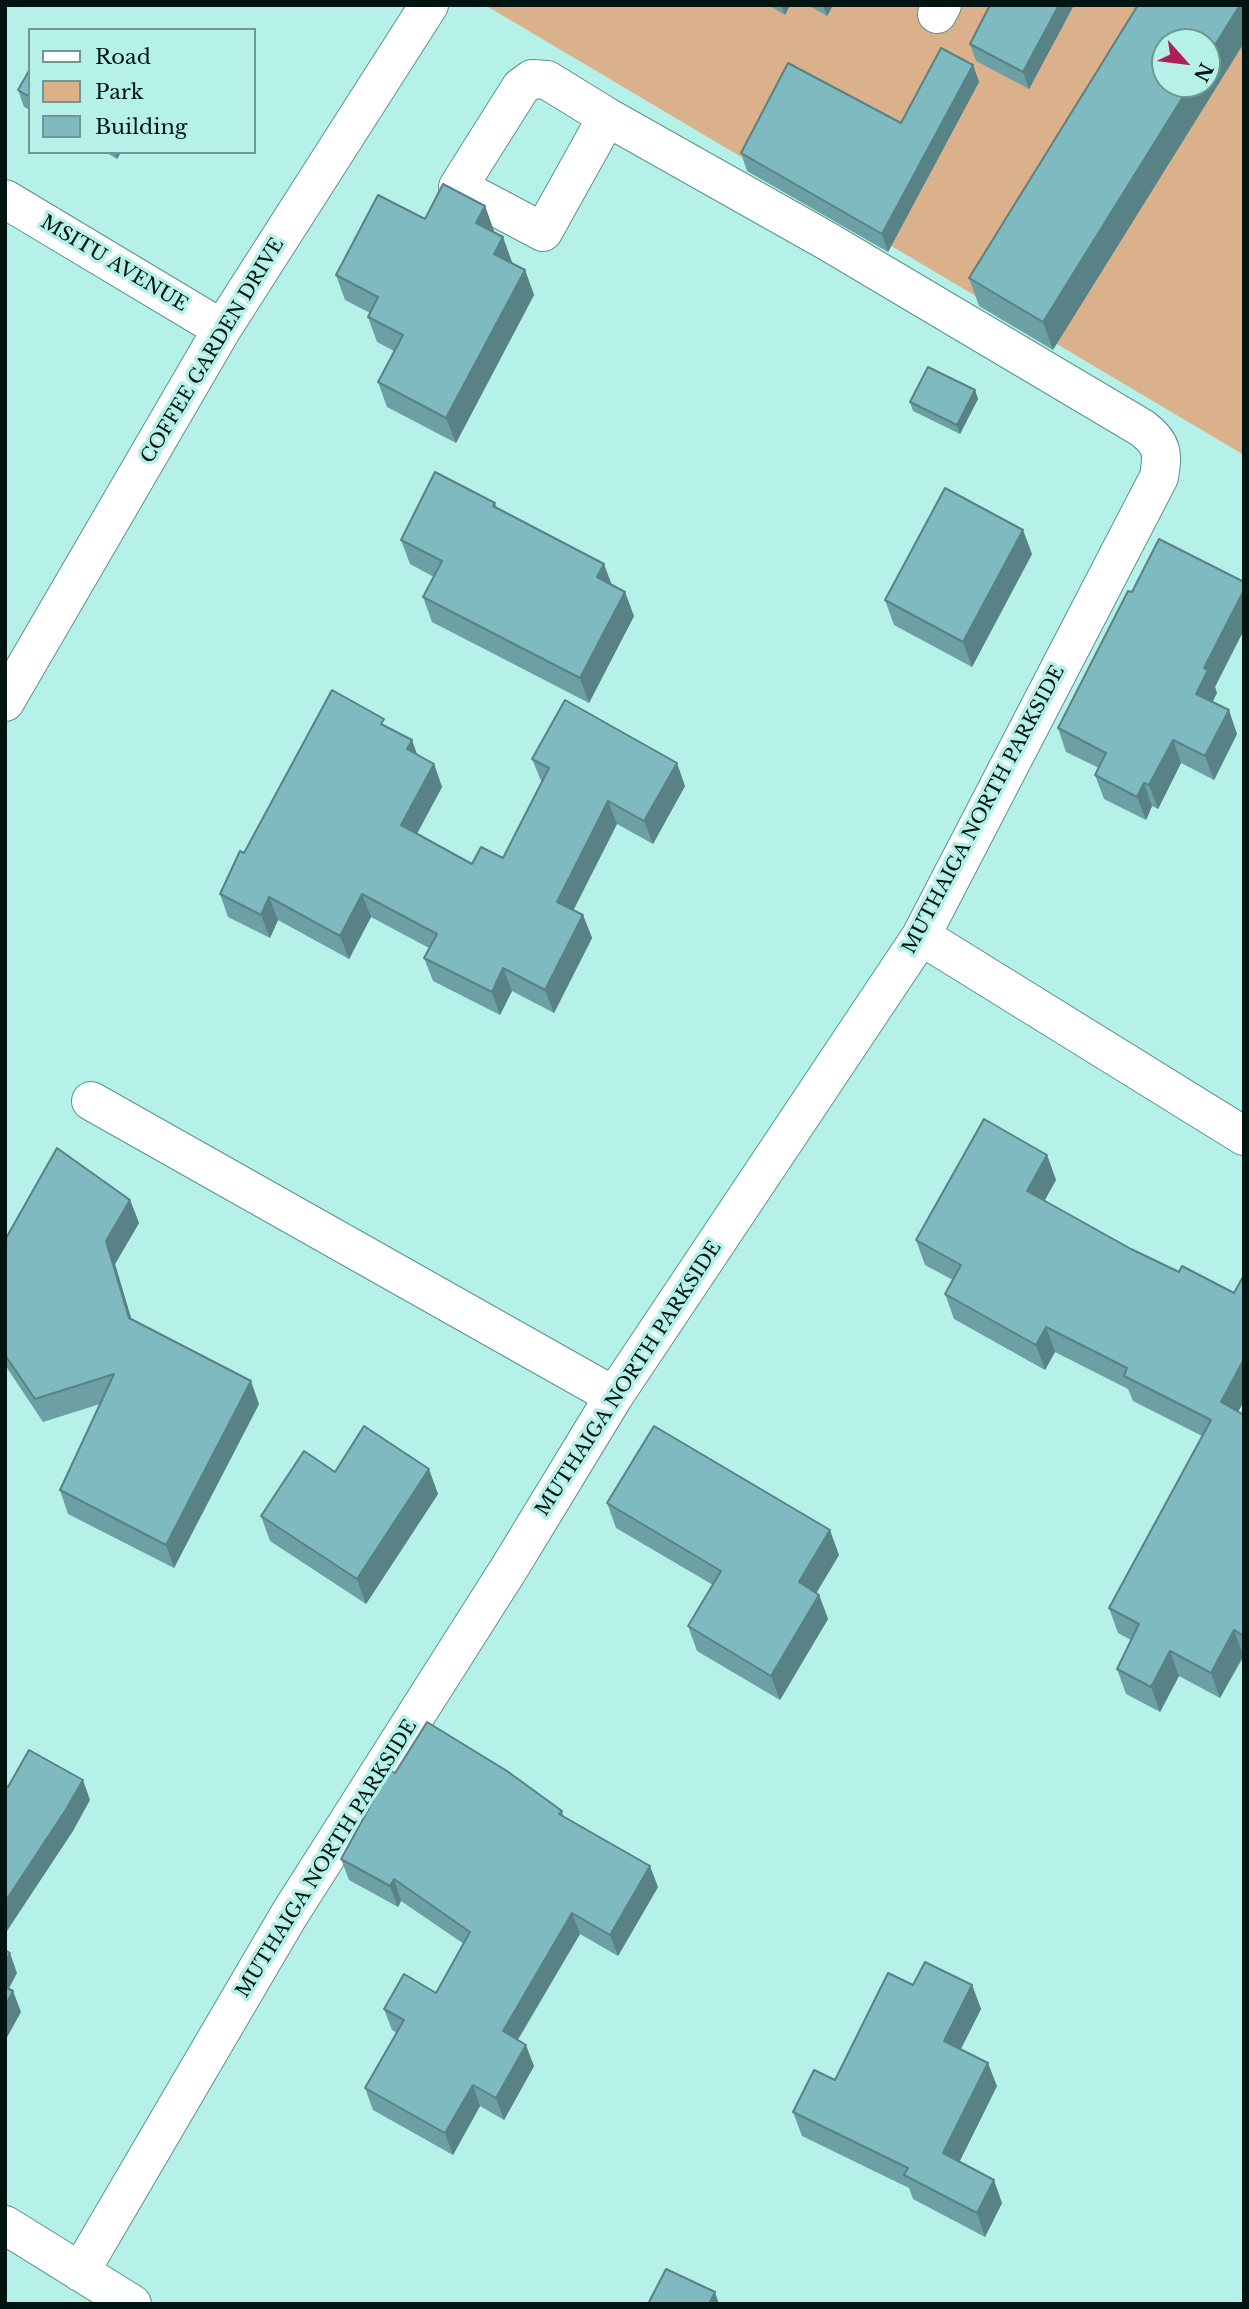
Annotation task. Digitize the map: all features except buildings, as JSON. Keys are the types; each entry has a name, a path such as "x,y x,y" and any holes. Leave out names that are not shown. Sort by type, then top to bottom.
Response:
{"street":[{"name":"COFFEE GARDEN DRIVE","path":"5,702 222,329 429,5"},
{"name":"MUTHAIGA NORTH PARKSIDE","path":"80,2272 289,1915 510,1567 614,1396 921,936 1159,477 1163,454 1153,437 1142,428 827,240 607,117"},
{"name":"MSITU AVENUE","path":"5,199 222,329"},
{"path":"921,936 1244,1136"},
{"path":"91,1101 614,1396"},
{"path":"5,2225 132,2304"}],"green space":[{"path":"485,5 1244,5 1244,455"}]}
